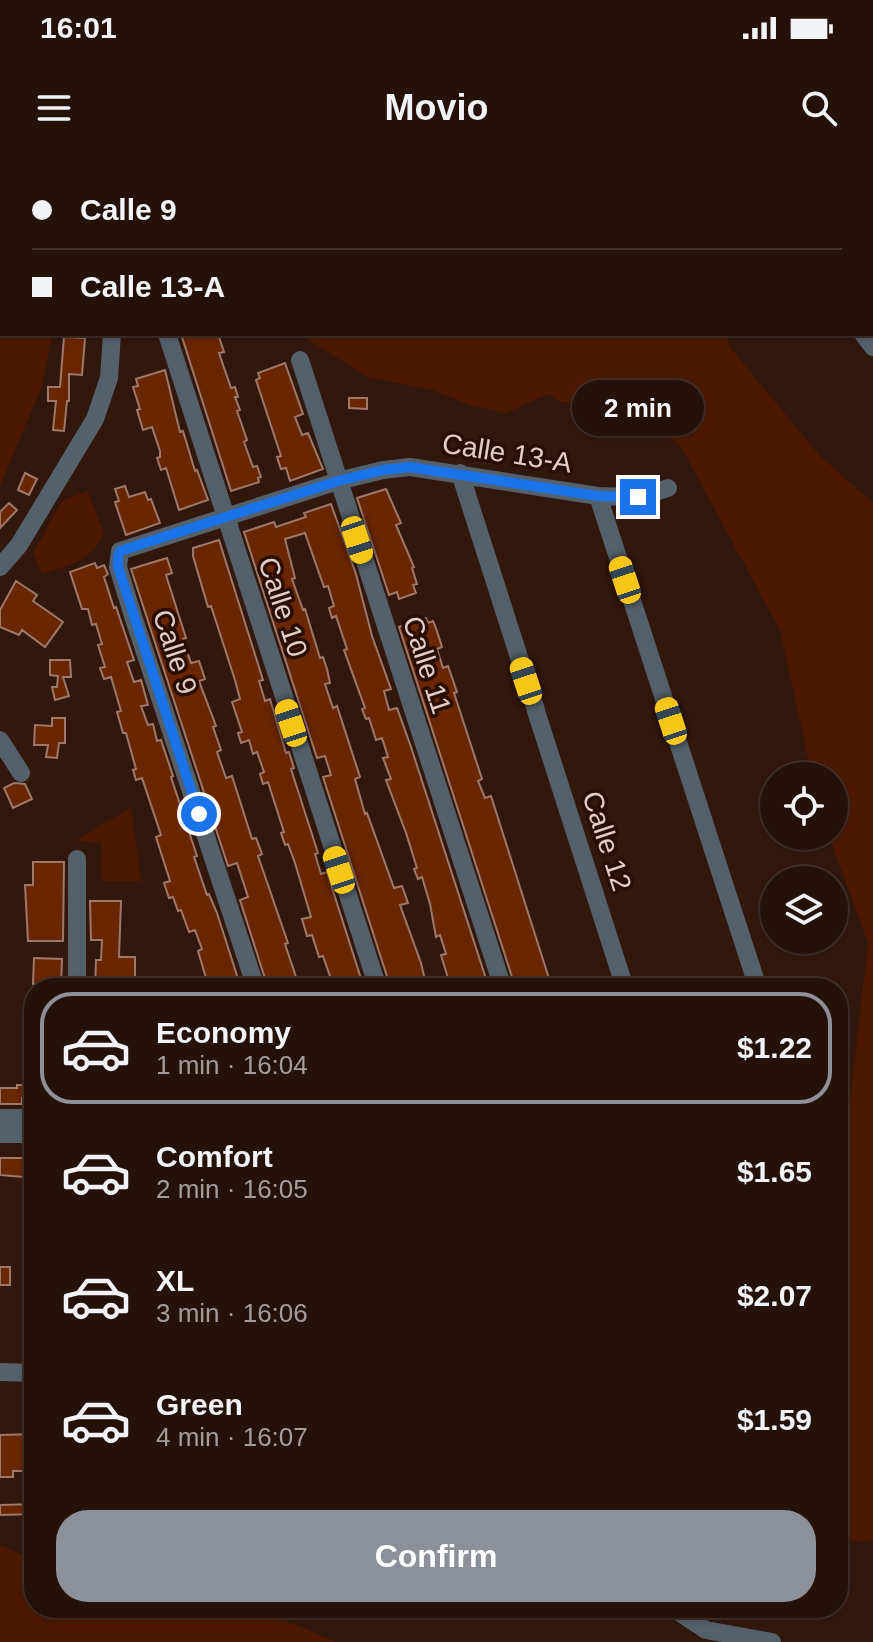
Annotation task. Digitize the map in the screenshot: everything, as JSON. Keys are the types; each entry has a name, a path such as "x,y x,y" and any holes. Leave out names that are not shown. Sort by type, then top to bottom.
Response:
{"street":[{"path":"0,567 19,545 95,419 109,378 112,336"},
{"name":"Calle 10","path":"168,336 375,978"},
{"name":"Calle 11","path":"300,360 500,978"},
{"name":"Calle 13-A","path":"338,481 410,467 598,496 638,497 668,488"},
{"name":"Calle 12","path":"460,473 622,978"},
{"name":"Calle 9","path":"253,978 118,567 118,556 120,551 338,481"},
{"path":"598,496 755,978"},
{"path":"0,740 21,773"},
{"path":"77,859 77,978"},
{"path":"0,1118 24,1118"},
{"path":"0,1134 24,1134"},
{"path":"0,1372 24,1373"},
{"path":"688,1618 706,1630 772,1642"}],"shaded area":[{"path":"0,336 52,336 42,386 0,486"},
{"path":"302,336 728,336 729,346 819,455 873,503 873,1540 848,1540 848,1111 868,943 848,888 848,866 840,866 834,850 848,850 848,762 809,762 780,630 680,445 624,412 559,401 548,394 506,413 470,405 432,390 368,377"},
{"path":"88,491 104,534 85,557 42,574 33,553 63,500"},
{"path":"131,807 141,881 102,881 101,843 75,841"},
{"path":"0,1545 24,1556 24,1618 279,1618 336,1642 0,1642"}],"building":[{"path":"182,336 219,336 224,352 219,353 231,388 235,387 238,397 235,397 240,410 237,411 247,440 244,442 253,467 257,466 261,477 258,478 259,482 231,491"},
{"path":"64,337 85,338 82,375 69,374 64,431 53,430 56,401 48,401 48,387 60,387"},
{"path":"285,363 303,414 295,417 302,435 308,433 323,469 290,481 286,468 281,469 277,457 281,456 256,380 260,378 258,373"},
{"path":"165,370 180,432 183,431 208,500 179,510 166,468 161,470 157,458 160,451 152,427 143,430 133,387 138,386 136,379"},
{"path":"349,398 367,398 367,409 349,408"},
{"path":"25,473 37,479 29,495 18,490"},
{"path":"125,486 129,497 145,492 160,523 126,535 115,502 119,501 115,489"},
{"path":"386,489 401,523 396,525 414,567 417,584 413,585 416,593 399,599 397,592 389,595 357,498"},
{"path":"9,503 17,510 0,528 0,512"},
{"path":"331,504 391,689 384,691 389,710 397,708 486,978 448,978 441,955 446,954 440,935 436,937 422,877 418,879 414,869 417,868 406,833 386,780 391,779 383,758 388,757 382,738 376,740 369,718 366,719 362,709 365,708 344,650 347,649 336,616 332,618 329,608 334,606 328,586 324,587 305,533 285,539 295,578 292,579 320,658 323,657 327,669 330,683 325,684 333,708 337,706 360,777 355,779 365,814 394,888 402,886 408,903 400,905 425,978 388,978 323,777 331,775 325,756 317,758 244,532 274,522 276,527 306,517 304,513"},
{"path":"219,540 263,680 259,681 265,701 270,699 286,753 289,752 294,768 291,769 318,853 315,854 321,874 327,872 361,978 331,978 312,935 307,936 302,919 311,917 295,863 281,833 284,832 268,782 263,784 260,774 264,772 257,752 253,754 249,740 241,743 238,733 242,732 232,702 240,699 211,606 208,607 193,548"},
{"path":"167,558 172,573 166,575 186,638 183,639 191,663 199,661 205,679 199,681 216,726 213,727 221,750 217,752 226,778 232,776 252,839 256,838 262,854 258,856 288,943 285,944 296,978 265,978 240,900 248,897 237,863 228,866 131,569"},
{"path":"95,563 97,568 104,565 108,574 104,577 134,660 127,662 134,682 141,680 148,705 141,706 148,725 153,724 157,741 161,740 197,856 194,857 207,895 217,913 238,978 206,978 198,951 202,949 195,930 189,932 181,910 178,911 173,897 169,898 164,883 170,881 156,837 161,835 142,778 136,780 133,770 136,769 117,712 121,711 111,677 104,679 100,668 105,667 96,624 92,625 88,609 82,609 70,572"},
{"path":"16,581 37,595 33,601 63,622 45,647 22,630 19,635 0,627 0,610"},
{"path":"426,618 428,623 433,621 442,647 437,649 443,668 448,666 457,692 454,693 482,779 478,781 485,798 491,796 549,978 512,978 399,627"},
{"path":"50,660 70,660 71,677 63,677 69,696 55,700 52,687 57,687 58,676 50,675"},
{"path":"52,718 65,718 65,743 59,743 57,758 46,757 48,745 34,745 35,725 52,726"},
{"path":"14,783 25,784 32,799 13,808 4,788"},
{"path":"33,862 64,862 63,941 28,941 25,885 33,885"},
{"path":"90,901 121,901 119,957 135,957 135,978 95,978 96,960 101,960 102,940 91,940"},
{"path":"34,958 62,959 61,978 33,978"},
{"path":"17,1085 24,1085 22,1104 0,1104 0,1088 17,1088"},
{"path":"0,1158 24,1158 24,1177 0,1175"},
{"path":"0,1267 10,1267 10,1285 0,1285"},
{"path":"24,1434 24,1471 13,1471 13,1477 0,1477 0,1435"},
{"path":"24,1504 24,1514 0,1515 0,1505"}],"route":[{"path":"199,814 118,567 120,551 338,481 410,467 598,496 638,497"}]}
